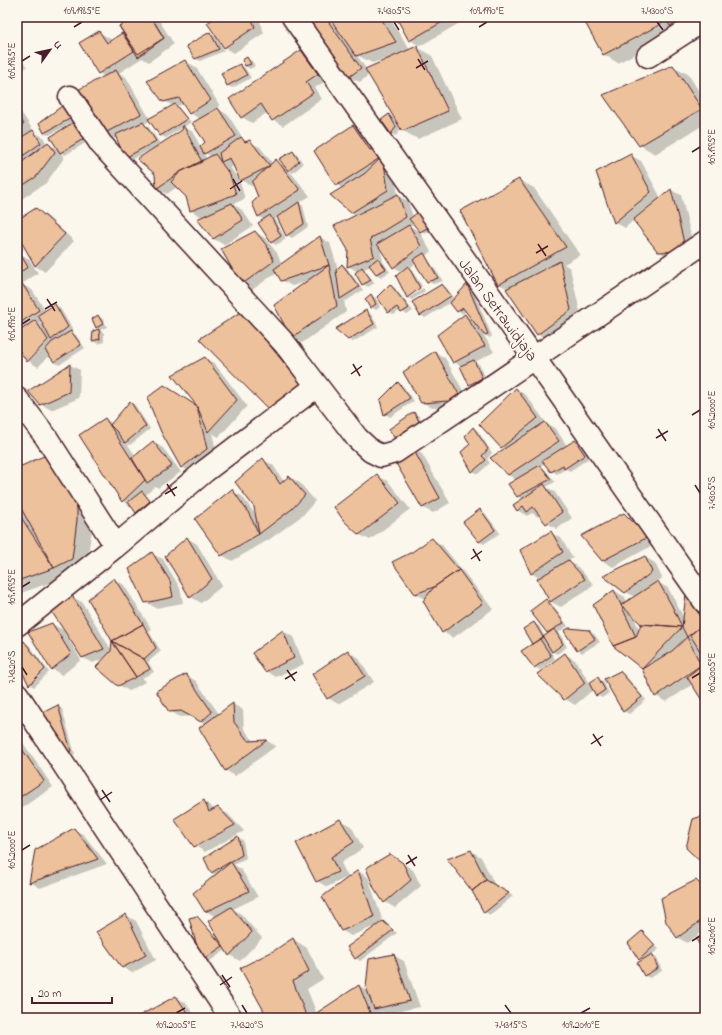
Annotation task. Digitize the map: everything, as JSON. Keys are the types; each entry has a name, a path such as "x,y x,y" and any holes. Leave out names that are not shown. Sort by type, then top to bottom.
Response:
{"street":[{"name":"Jalan Setrawidjaja","path":"293,17 468,266 534,357 705,602"},
{"path":"648,56 705,19"},
{"path":"70,97 101,144 280,338 357,438 371,451 381,456 395,452 705,242"},
{"path":"17,625 116,546 205,471 317,386"},
{"path":"17,399 46,437 116,546"},
{"path":"17,694 231,1018"}],"building":[{"path":"133,17 151,17 164,38 138,54 119,26"},
{"path":"133,17 151,17 164,38 138,57 119,26"},
{"path":"216,17 251,17 255,27 224,48 207,23"},
{"path":"307,17 325,17 361,68 349,77"},
{"path":"329,17 380,17 396,42 356,56"},
{"path":"396,17 451,17 409,41"},
{"path":"582,17 657,17 661,24 603,55"},
{"path":"665,17 683,17 670,26"},
{"path":"99,31 107,43 122,33 134,51 98,74 79,43"},
{"path":"210,32 219,49 195,59 186,46"},
{"path":"417,46 448,111 402,131 365,69"},
{"path":"301,50 318,74 306,82 313,93 272,121 261,104 241,118 229,99"},
{"path":"247,57 251,64 245,66 242,60"},
{"path":"185,60 211,100 189,114 179,98 163,102 147,81"},
{"path":"240,64 247,75 227,86 221,73"},
{"path":"673,65 702,109 639,146 603,95"},
{"path":"116,70 141,114 103,134 72,93"},
{"path":"66,103 75,116 44,133 39,123"},
{"path":"175,104 187,119 160,136 148,119"},
{"path":"218,108 236,136 204,154 200,147 205,142 192,123"},
{"path":"17,114 24,124 17,129"},
{"path":"389,114 396,127 391,134 381,120"},
{"path":"79,119 90,135 60,153 50,137"},
{"path":"143,122 156,141 125,158 115,135"},
{"path":"183,125 202,162 180,172 156,189 155,174 137,159 182,130"},
{"path":"353,125 370,150 378,148 383,156 336,186 314,151"},
{"path":"33,130 41,143 17,160 17,140"},
{"path":"241,137 245,142 250,140 270,166 240,181 230,158 221,162 219,153"},
{"path":"48,142 55,152 36,177 17,189 17,166"},
{"path":"705,145 705,157 699,148"},
{"path":"293,151 299,161 288,171 279,159"},
{"path":"215,154 230,175 236,194 190,211 186,197 171,182 180,172"},
{"path":"631,154 651,192 614,223 596,172"},
{"path":"383,156 388,190 351,213 330,195 364,174"},
{"path":"276,159 300,190 258,217 252,203 258,197 252,182"},
{"path":"519,179 566,247 498,285 460,211"},
{"path":"671,189 686,251 658,252 633,220"},
{"path":"398,194 406,217 370,239 374,256 347,267 348,250 334,226"},
{"path":"299,202 304,224 286,236 277,217"},
{"path":"232,203 243,220 213,239 197,219"},
{"path":"425,207 434,224 420,232 409,219"},
{"path":"36,208 65,234 35,266 17,234 17,220"},
{"path":"270,215 281,236 271,243 258,223"},
{"path":"409,225 421,246 393,268 377,244"},
{"path":"255,231 267,246 274,261 241,285 221,249"},
{"path":"320,236 329,265 281,281 274,269"},
{"path":"19,252 28,267 17,274 17,253"},
{"path":"424,253 438,278 427,282 413,260"},
{"path":"378,258 386,269 376,274 369,265"},
{"path":"560,261 571,310 537,335 506,289"},
{"path":"342,264 359,287 340,299 336,270"},
{"path":"329,265 337,306 291,338 274,305"},
{"path":"408,266 420,288 407,298 396,276"},
{"path":"362,267 371,280 362,285 355,273"},
{"path":"21,282 39,310 17,325 17,285"},
{"path":"390,284 409,308 401,313 397,307 388,313 377,297"},
{"path":"442,284 451,296 420,316 412,302"},
{"path":"467,284 488,334 484,335 463,308 457,312 450,303"},
{"path":"371,294 376,304 370,308 365,299"},
{"path":"55,304 68,327 51,340 38,315"},
{"path":"366,310 374,324 348,340 335,329"},
{"path":"242,311 306,390 272,413 199,339"},
{"path":"465,314 485,346 453,363 437,335"},
{"path":"98,315 103,324 96,328 92,319"},
{"path":"35,320 48,340 27,362 17,347 17,333"},
{"path":"99,329 100,339 92,341 93,331"},
{"path":"71,331 81,345 54,362 45,350 52,342"},
{"path":"435,351 462,400 421,403 403,372"},
{"path":"205,357 237,400 208,432 197,406 172,375"},
{"path":"474,360 482,378 469,385 460,366"},
{"path":"70,364 69,392 40,405 28,391"},
{"path":"398,382 410,398 384,415 380,400"},
{"path":"164,385 197,406 207,449 181,468 161,432 147,398"},
{"path":"516,388 538,418 501,448 479,424"},
{"path":"130,401 146,426 125,443 110,425"},
{"path":"414,412 420,423 395,439 389,429"},
{"path":"105,418 145,480 122,502 79,435"},
{"path":"545,422 559,441 508,475 490,458"},
{"path":"473,427 488,449 482,456 486,460 472,472 461,452 470,444 465,436"},
{"path":"575,440 585,455 564,469 563,465 551,472 542,461"},
{"path":"153,441 172,466 147,483 132,458"},
{"path":"412,447 440,498 422,508 394,460"},
{"path":"46,455 77,491 77,520 72,559 54,568 17,501 17,468"},
{"path":"263,458 280,484 289,476 305,495 292,509 259,534 254,507 235,482"},
{"path":"540,465 551,479 517,497 508,484"},
{"path":"377,474 400,503 359,535 344,521 334,507"},
{"path":"544,484 562,512 546,524 533,507 527,512 523,506 517,511 513,505"},
{"path":"232,489 248,512 259,534 221,556 195,519"},
{"path":"142,491 150,501 136,513 128,502"},
{"path":"480,509 495,530 479,542 463,522"},
{"path":"17,511 54,568 17,581"},
{"path":"624,513 648,537 602,561 581,536"},
{"path":"551,531 563,552 531,574 520,550"},
{"path":"187,537 212,579 190,598 165,556"},
{"path":"432,538 459,570 434,587 415,594 392,562 412,552"},
{"path":"152,552 170,581 173,597 145,603 129,569"},
{"path":"645,556 652,572 625,593 603,576"},
{"path":"568,560 585,579 550,602 537,579"},
{"path":"459,570 483,603 442,633 423,601 434,587"},
{"path":"114,578 143,624 112,641 88,599"},
{"path":"658,581 682,627 641,624 621,605"},
{"path":"614,590 636,637 613,646 593,605"},
{"path":"686,594 705,623 687,637 682,627"},
{"path":"72,595 104,649 82,658 50,609"},
{"path":"546,599 564,623 547,633 530,611"},
{"path":"534,622 543,637 532,644 523,629"},
{"path":"52,623 71,654 51,670 28,632"},
{"path":"705,623 705,659 690,635"},
{"path":"143,624 156,648 144,659 112,641"},
{"path":"641,624 682,627 642,669 613,646 636,637"},
{"path":"569,628 589,630 595,639 577,651 564,631"},
{"path":"554,629 563,644 552,652 543,637"},
{"path":"283,630 294,658 265,672 252,653"},
{"path":"687,637 701,665 655,697 642,669 672,651"},
{"path":"540,639 551,656 534,668 521,651"},
{"path":"24,641 45,669 29,685 17,662 17,645"},
{"path":"112,641 144,659 150,669 136,677"},
{"path":"112,641 136,677 118,686 96,667 111,651"},
{"path":"348,650 365,676 327,699 312,674"},
{"path":"565,653 585,683 564,700 537,674"},
{"path":"705,662 705,705 687,677"},
{"path":"620,671 642,697 623,712 604,679"},
{"path":"186,674 212,712 201,722 181,711 169,712 156,691"},
{"path":"598,677 605,690 596,696 589,683"},
{"path":"233,703 234,722 248,741 267,740 225,771 199,728"},
{"path":"58,705 71,751 62,754 36,716"},
{"path":"17,742 44,781 17,799"},
{"path":"204,800 209,812 218,807 235,825 194,847 174,819"},
{"path":"705,815 705,866 686,848 693,819"},
{"path":"340,819 354,842 331,857 338,872 316,882 296,843"},
{"path":"74,828 98,859 29,883 35,850"},
{"path":"238,836 242,855 211,873 204,858"},
{"path":"471,850 486,880 472,891 447,859"},
{"path":"390,854 403,863 411,880 384,903 374,888 366,868"},
{"path":"231,862 249,891 205,912 193,893"},
{"path":"358,870 374,917 341,931 322,897"},
{"path":"486,880 509,893 484,913 472,891"},
{"path":"696,880 705,889 705,918 677,938 666,922 661,898"},
{"path":"231,907 252,932 229,956 208,921"},
{"path":"126,914 146,955 122,968 96,932"},
{"path":"197,916 223,946 201,961 189,918"},
{"path":"383,921 393,930 355,959 347,947"},
{"path":"642,931 655,945 639,960 628,943"},
{"path":"705,934 705,954 696,939"},
{"path":"293,938 309,971 293,981 307,1018 268,1018 240,968 275,950"},
{"path":"394,954 410,1001 374,1009 366,987 369,959"},
{"path":"652,954 658,968 644,976 637,963"},
{"path":"359,985 371,1015 367,1018 309,1018"},
{"path":"176,996 191,1018 135,1018"}]}
